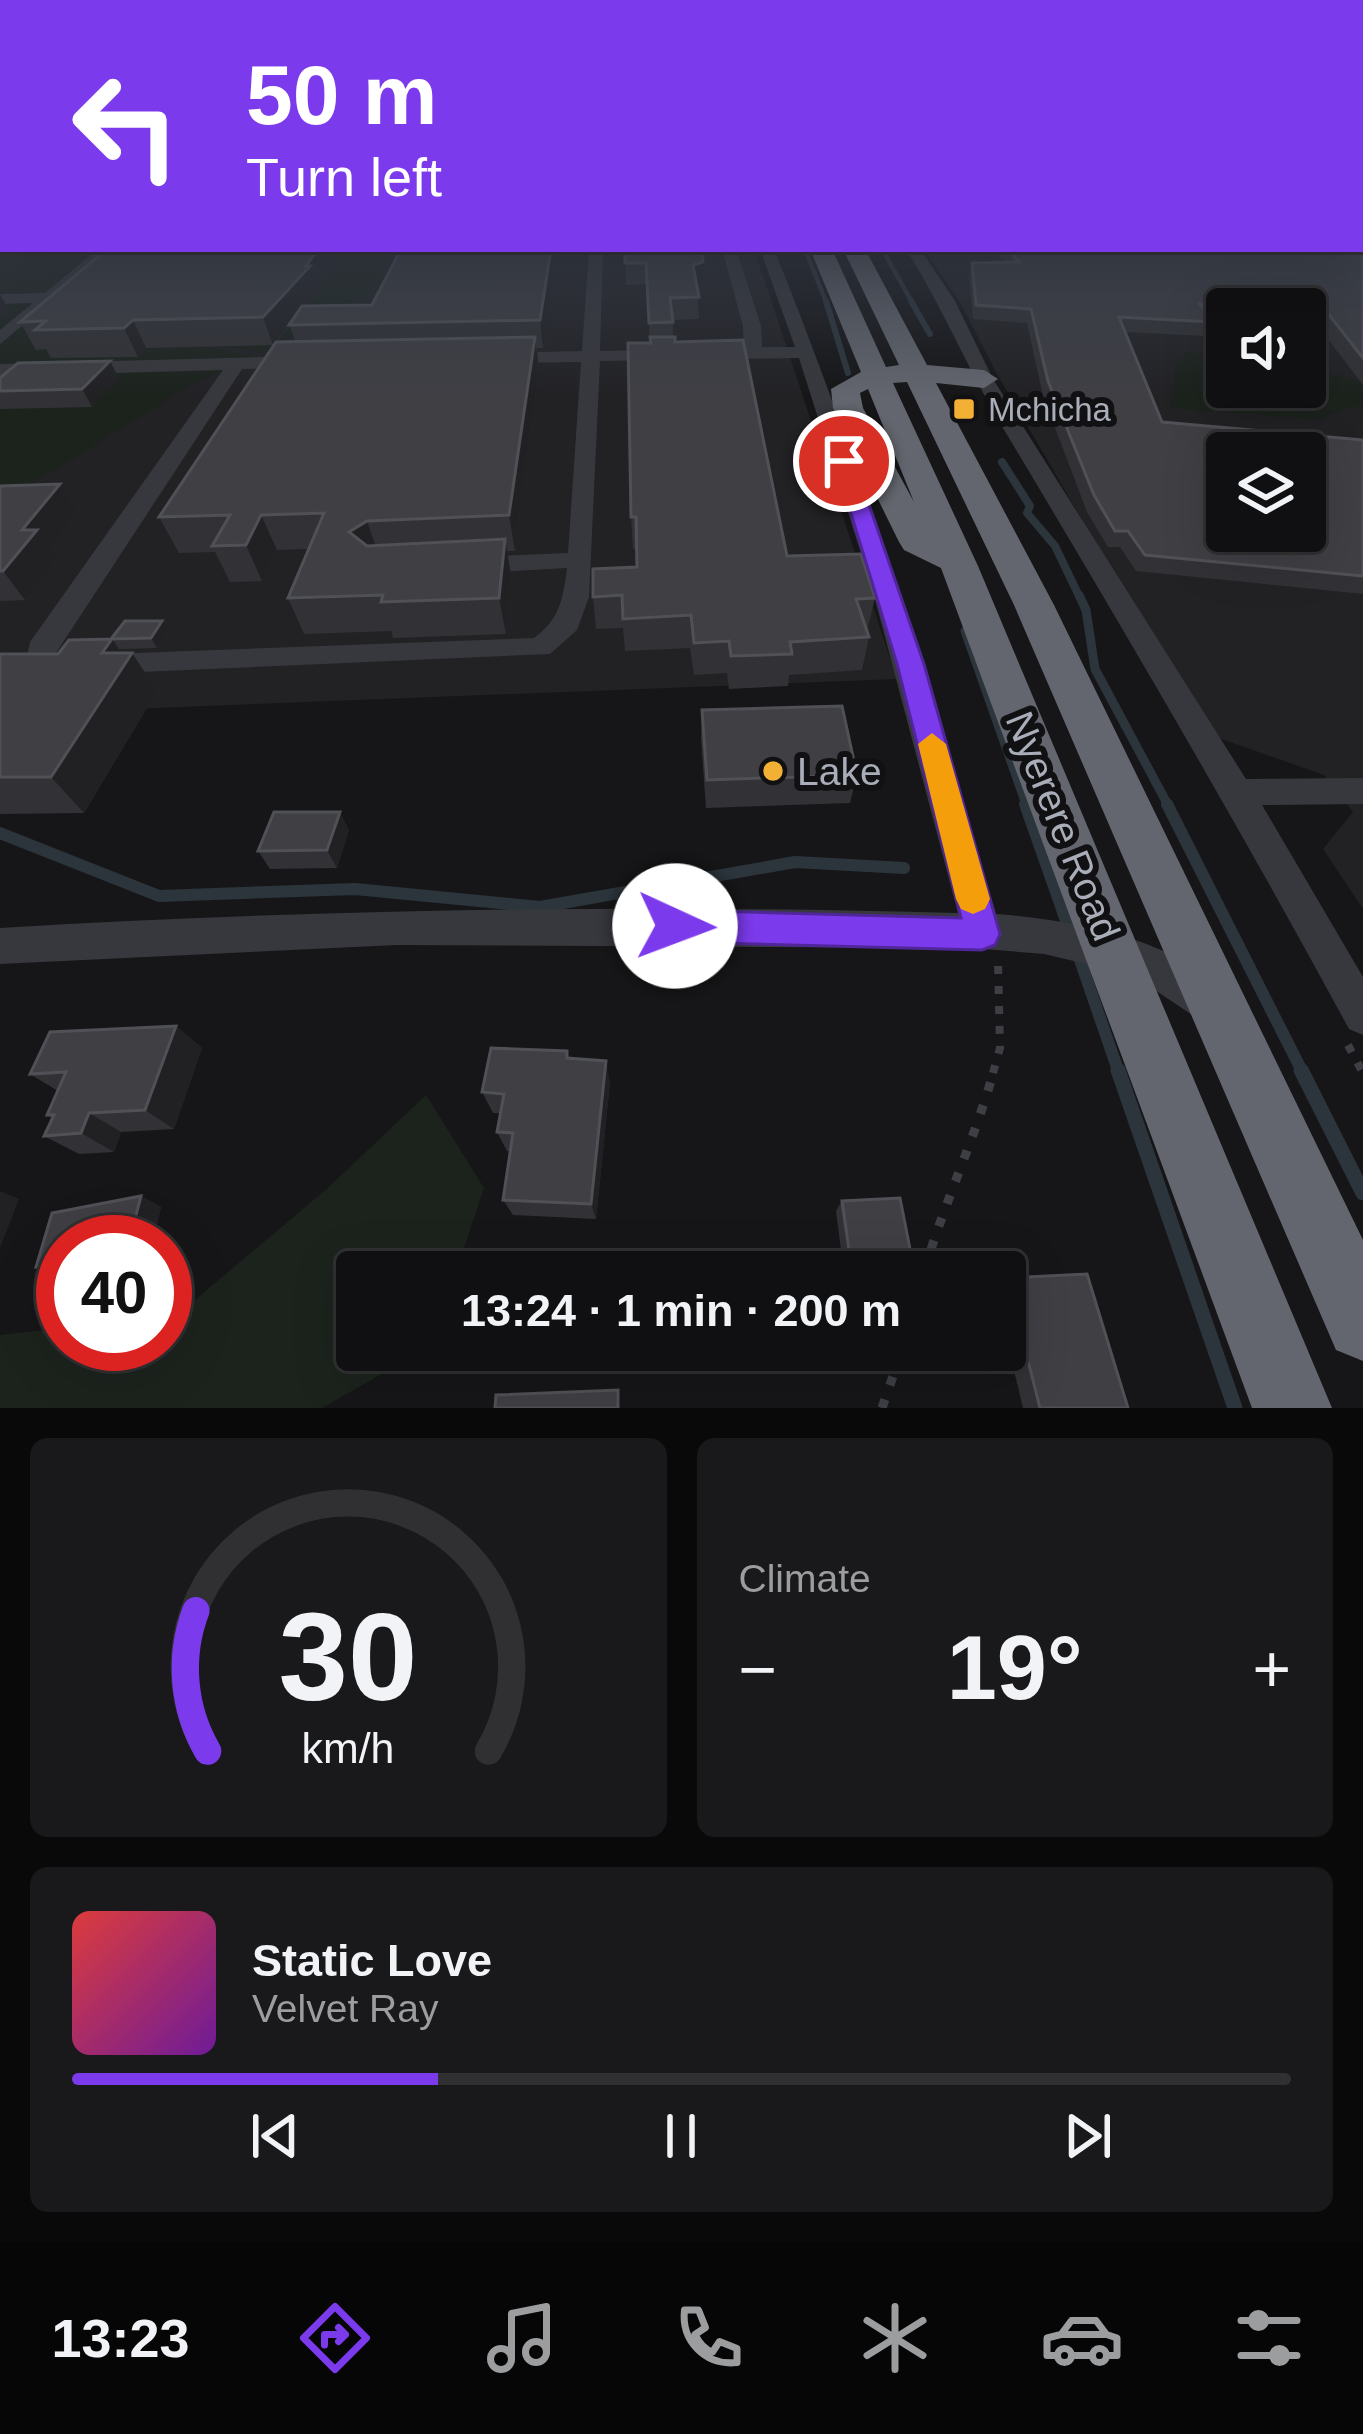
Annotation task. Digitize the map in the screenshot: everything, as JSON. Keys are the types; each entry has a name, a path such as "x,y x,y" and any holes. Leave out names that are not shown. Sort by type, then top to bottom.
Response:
{"highway":[{"name":"Nyerere Road","path":"831,266 1034,605 1363,1323"},
{"name":"Nyerere Road","path":"860,266 959,566 1292,1408"},
{"path":"899,375 984,380"}],"street":[{"path":"0,339 87,266"},
{"path":"236,364 40,649 40,662 48,666 540,647 566,629 574,615 580,560 595,266"},
{"path":"734,266 752,326 753,351"},
{"path":"774,266 808,352 910,664 990,934"},
{"path":"924,266 947,301 984,380 1237,792 1363,1015"},
{"path":"0,298 49,298"},
{"path":"471,358 808,352"},
{"path":"0,370 330,362"},
{"path":"446,566 580,560"},
{"path":"1237,792 1363,791"},
{"path":"0,946 189,933 675,926 990,934 1074,942 1169,974 1231,1030"}],"path":[{"path":"930,1251 944,1204 977,1133 1000,1048 990,934"},
{"path":"882,1408 895,1371"}],"shaded area":[{"path":"0,266 760,266 897,679 0,714"},
{"path":"0,266 419,266 263,353 103,326 254,356 191,385 0,504"},
{"path":"935,266 1363,266 1363,909 1323,849 1353,812 1324,775 1207,734"},
{"path":"1186,352 1206,354 1206,408 1326,408 1326,372 1363,383 1363,404 1315,419 1170,408 1176,361"},
{"path":"426,1095 484,1188 463,1251 336,1251 336,1371 387,1371 322,1408 0,1408 0,1335 36,1331 36,1371 192,1371 192,1303 329,1187"}],"building":[{"path":"87,266 310,266 263,317 133,320 124,328 35,330 46,321 20,322"},
{"path":"392,266 548,266 540,320 289,325 302,306 372,305"},
{"path":"646,266 693,266 699,297 670,298 673,322 649,323"},
{"path":"972,266 1362,266 1363,358 1326,311 1326,288 1206,288 1206,305 1200,304 1206,322 1119,317 1162,422 1274,432 1206,432 1206,552 1326,552 1326,437 1363,440 1363,576 1145,555 1128,531 1115,531 1094,495 1048,381 1031,309 976,305"},
{"path":"535,337 509,515 367,521 349,532 367,546 505,539 499,598 381,602 383,595 288,598 324,513 261,515 246,545 212,546 230,515 159,517 276,342"},
{"path":"650,337 675,337 675,342 743,340 787,556 861,554 875,598 856,599 869,637 790,642 792,654 731,656 729,641 694,643 691,615 623,619 622,595 593,597 593,569 637,567 636,517 631,517 628,343 651,343"},
{"path":"110,361 82,389 0,391 0,378 18,363"},
{"path":"60,484 22,530 37,530 0,571 0,486"},
{"path":"125,621 162,621 151,638 111,639"},
{"path":"112,639 102,653 132,653 51,777 0,777 0,654 58,654 69,640"},
{"path":"842,706 857,775 707,780 702,710"},
{"path":"274,812 340,812 327,850 258,851"},
{"path":"176,1026 145,1110 89,1113 81,1133 44,1136 54,1115 47,1115 66,1072 30,1074 50,1032"},
{"path":"491,1048 567,1051 567,1058 606,1061 591,1204 503,1200 513,1133 497,1132 504,1094 482,1092"},
{"path":"141,1196 136,1215 52,1213"},
{"path":"900,1198 910,1251 849,1251 842,1201"},
{"path":"1087,1274 1128,1408 1040,1408 1026,1353 1026,1277"},
{"path":"618,1390 618,1408 495,1408 496,1395"}],"waterway":[{"path":"812,266 827,303"},
{"path":"891,266 913,304"},
{"path":"911,301 930,334"},
{"path":"827,303 848,373"},
{"path":"1002,462 1030,506 1027,513 1055,546 1080,598"},
{"path":"1079,595 1086,610 1095,669 1169,807"},
{"path":"965,631 1027,807"},
{"path":"1025,804 1070,932"},
{"path":"1167,804 1303,1073"},
{"path":"0,833 159,896 355,889 540,907 795,862 904,868"},
{"path":"1078,954 1119,1073"},
{"path":"1118,1070 1235,1408"},
{"path":"1301,1070 1363,1193"}],"slow traffic":[{"path":"932,744 973,899"}],"place":[{"name":"Mchicha","path":"964,409"},
{"name":"Lake","path":"773,771"}],"route":[{"path":"675,926 982,934 910,664 844,461"}]}
